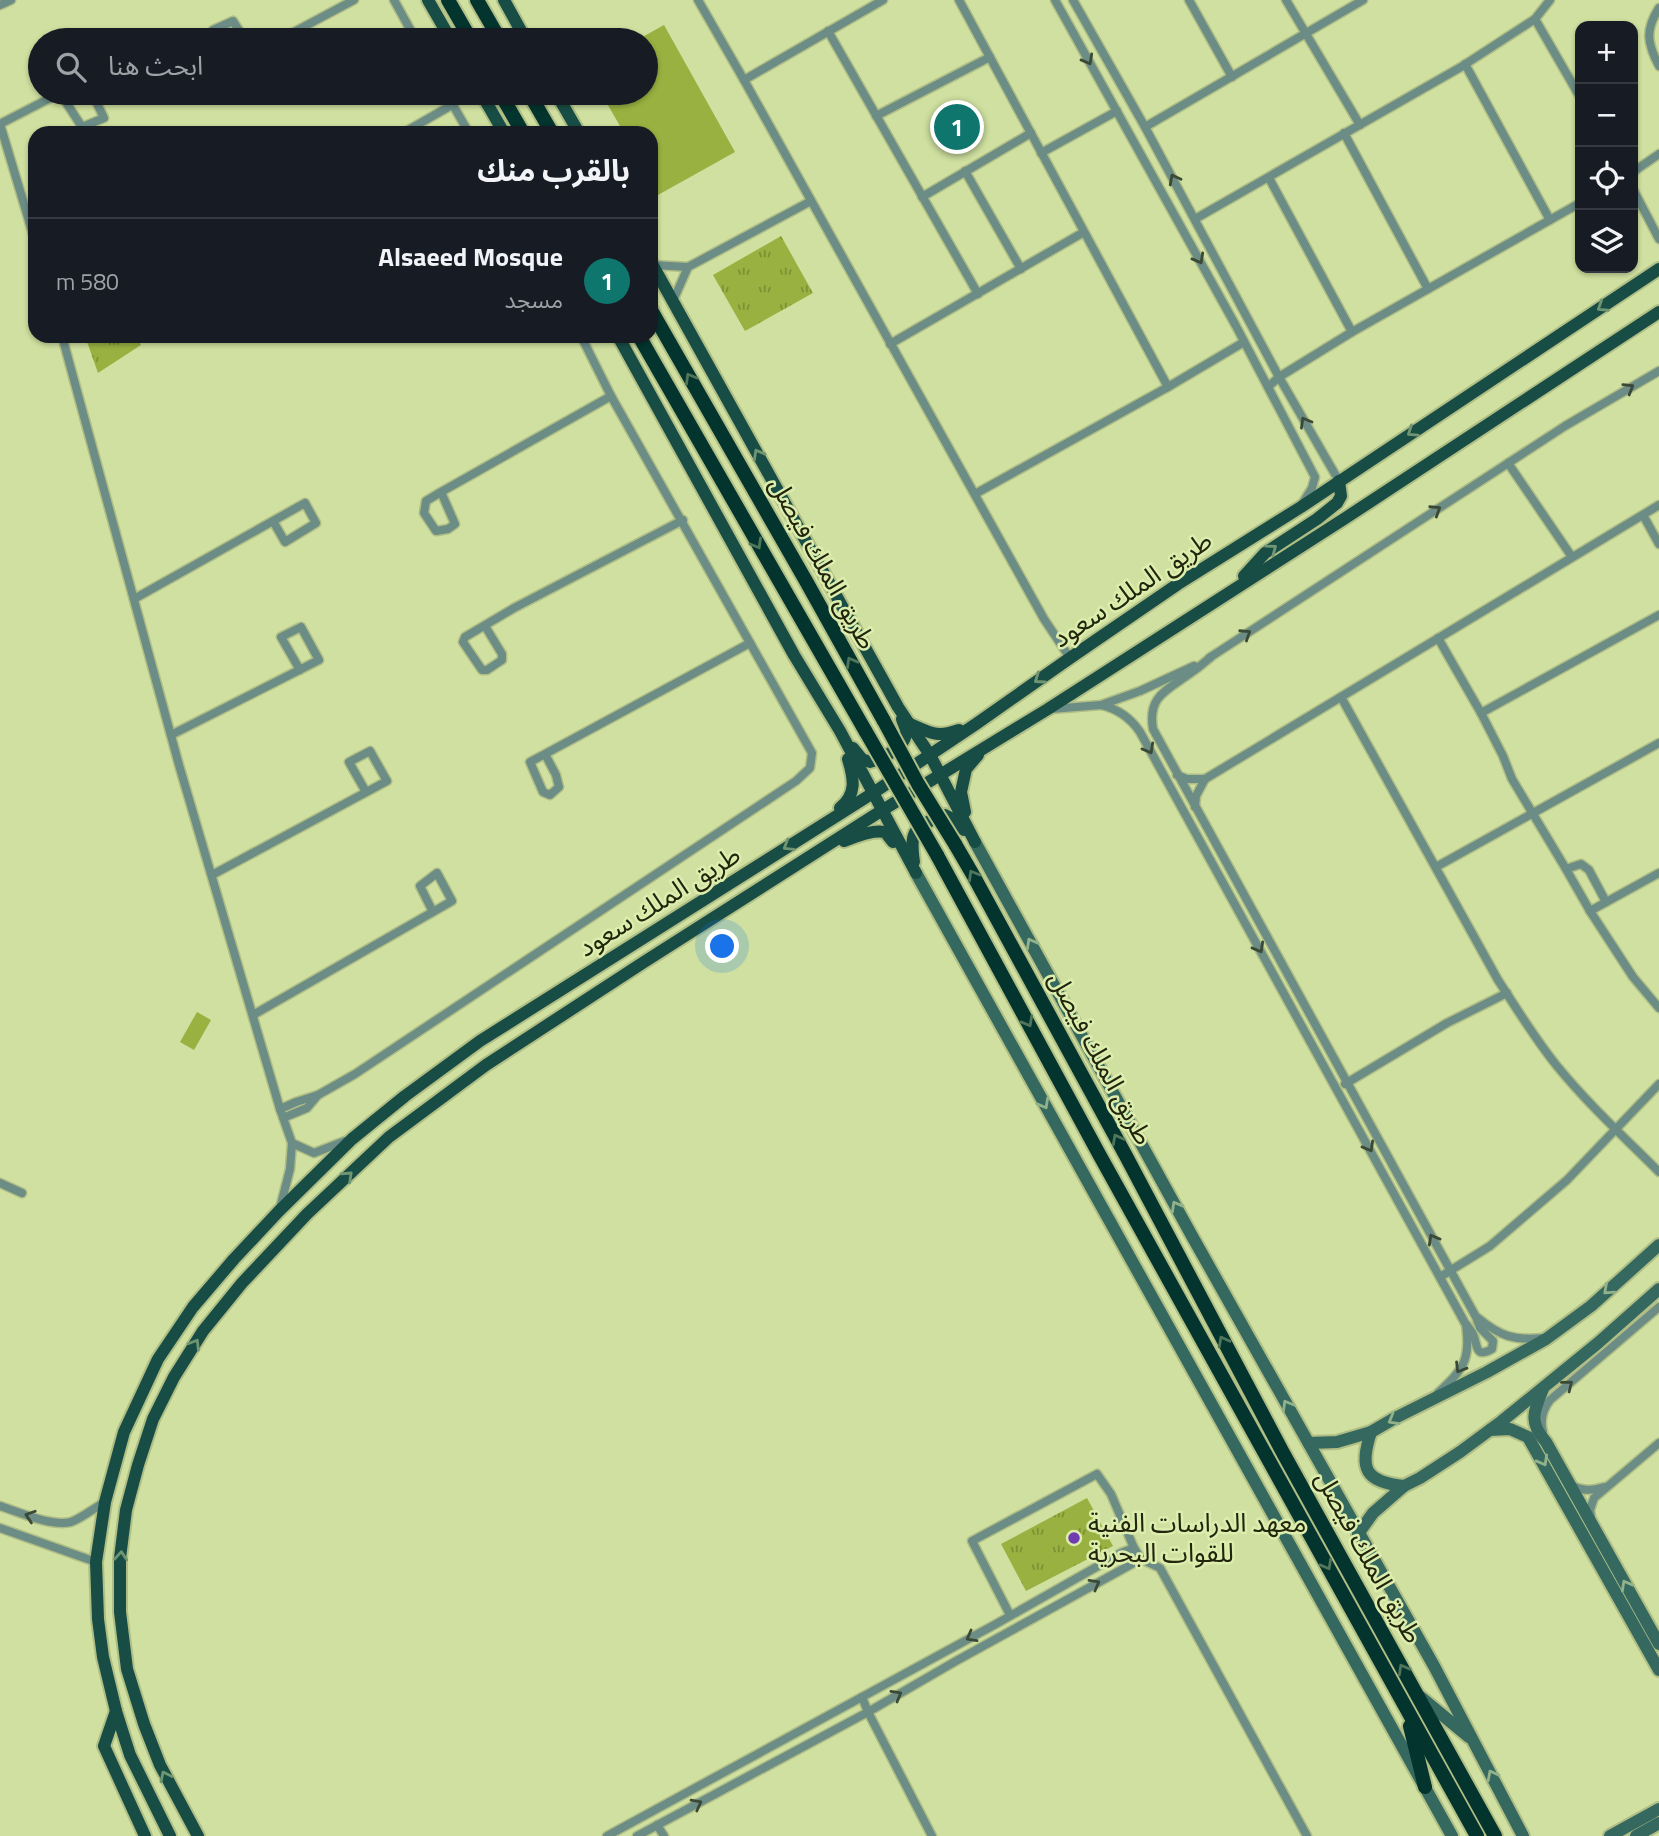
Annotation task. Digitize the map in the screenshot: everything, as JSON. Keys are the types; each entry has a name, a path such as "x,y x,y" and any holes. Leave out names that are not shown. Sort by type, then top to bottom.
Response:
{"highway":[{"path":"448,0 462,28"},
{"path":"477,0 493,28"},
{"path":"507,105 519,126"},
{"path":"536,105 548,126"},
{"name":"طريق الملك فيصل","path":"658,322 806,581 918,785 979,887 1120,1144 1282,1451 1496,1836"},
{"name":"طريق الملك فيصل","path":"643,343 937,855 1477,1836"},
{"path":"1407,1711 1425,1787"}],"main road":[{"path":"428,0 444,28"},
{"path":"504,0 519,28"},
{"path":"488,105 501,126"},
{"path":"492,105 502,126"},
{"path":"563,105 575,126"},
{"name":"طريق الملك سعود","path":"170,1836 130,1755 103,1657 98,1619 96,1562 105,1502 124,1432 158,1360 193,1307 279,1211 352,1139 480,1041 873,793 1178,584 1301,507 1659,269"},
{"path":"658,274 898,707 941,774 975,842 1474,1742 1520,1830 1537,1836"},
{"name":"طريق الملك سعود","path":"198,1836 160,1765 132,1688 120,1612 120,1558 126,1510 153,1419 174,1377 203,1331 242,1283 307,1214 389,1137 486,1065 881,811 1048,709 1659,312"},
{"path":"622,343 1452,1836"},
{"path":"1202,609 1250,571 1265,553 1338,503 1341,496 1339,481"},
{"path":"840,732 862,759 877,761 902,744 906,732 898,707"},
{"path":"910,724 935,735 944,735 976,724"},
{"path":"810,832 847,802 852,794 852,774 840,732"},
{"path":"975,842 961,792 966,769 986,746"},
{"path":"916,873 911,839 916,831 932,820 945,815 953,819 975,842"},
{"path":"818,852 865,833 885,832 916,873"},
{"path":"1309,1443 1338,1442 1371,1432 1549,1337 1591,1306 1659,1245"},
{"path":"1358,1534 1373,1513 1405,1486 1490,1430 1543,1389 1659,1289"},
{"path":"1543,1389 1535,1407 1534,1424 1659,1644"},
{"path":"1490,1430 1510,1429 1528,1437 1659,1670"},
{"path":"1371,1432 1364,1459 1370,1474 1378,1480 1405,1486"},
{"path":"1416,1692 1474,1742"},
{"path":"116,1711 104,1746 145,1836"},
{"path":"1610,1836 1659,1809"},
{"path":"1636,1836 1659,1823"}],"street":[{"path":"0,5 11,0"},
{"path":"302,28 354,0"},
{"path":"394,0 409,28"},
{"path":"698,0 1044,620 1070,658"},
{"path":"744,80 883,0"},
{"path":"959,0 1168,387"},
{"path":"1055,0 1244,342 1315,477 1301,507"},
{"path":"1073,0 1145,127 1279,377 1339,481"},
{"path":"1189,0 1232,77"},
{"path":"1286,0 1360,125"},
{"path":"1145,127 1363,0"},
{"path":"1195,219 1465,64 1535,19 1550,0"},
{"path":"1659,8 1652,20 1649,34 1651,48 1659,66"},
{"path":"1535,19 1575,88"},
{"path":"217,28 233,20 238,28"},
{"path":"828,31 978,294"},
{"path":"876,116 990,57"},
{"path":"1465,64 1550,220"},
{"path":"28,218 0,124 37,105"},
{"path":"68,105 81,126"},
{"path":"84,126 104,118 98,105"},
{"path":"416,126 453,105 465,126"},
{"path":"1041,153 1117,111"},
{"path":"1344,133 1428,289"},
{"path":"922,197 1031,134"},
{"path":"1638,169 1659,154"},
{"path":"965,172 1021,269"},
{"path":"1269,178 1352,332"},
{"path":"1638,199 1659,239"},
{"path":"658,264 688,267 811,201"},
{"path":"1268,387 1279,377 1352,332 1575,206"},
{"path":"890,344 1084,232"},
{"path":"673,301 688,267"},
{"path":"975,494 1244,342"},
{"path":"64,343 171,736 292,1143 290,1169 279,1211"},
{"path":"282,1113 355,1074 796,781 810,768 812,753 611,396 584,343"},
{"path":"1101,705 1128,717 1140,732 1475,1337 1476,1348 1485,1353 1489,1351 1493,1341 1480,1328 1153,729 1153,706 1167,690 1211,657 1565,426 1659,371"},
{"path":"441,492 455,524 448,529 436,531 424,513 426,501 441,492 611,396"},
{"path":"1508,463 1572,557"},
{"path":"134,599 306,502 316,523 285,542 273,521"},
{"path":"1195,807 1196,796 1205,779 1659,505"},
{"path":"1643,515 1659,544"},
{"path":"485,626 502,654 502,660 487,670 482,670 463,642 465,637 514,608 683,520"},
{"path":"1481,713 1659,615"},
{"path":"171,736 300,670 319,660 301,627 281,637 300,670"},
{"path":"1438,638 1481,713 1532,814 1633,977 1659,1008"},
{"path":"545,754 559,787 550,795 543,792 530,762 750,643"},
{"path":"1048,709 1101,705 1177,675 1211,657"},
{"path":"1341,697 1507,993 1556,1065 1659,1172"},
{"path":"1436,867 1659,743"},
{"path":"212,875 387,781 370,751 349,762 366,792"},
{"path":"1177,775 1187,779 1205,779"},
{"path":"1566,869 1581,864 1589,870 1606,902"},
{"path":"253,1015 453,901 437,873 420,886 433,912"},
{"path":"1590,911 1659,873"},
{"path":"1337,1089 1447,1023 1507,993"},
{"path":"1440,1277 1490,1246 1567,1180 1659,1084"},
{"path":"292,1143 314,1153 352,1139"},
{"path":"0,1183 22,1193"},
{"path":"1546,1441 1541,1426 1545,1407 1550,1400 1659,1307"},
{"path":"1476,1317 1511,1338 1549,1337"},
{"path":"1465,1323 1476,1317"},
{"path":"1429,1402 1461,1369 1468,1349 1465,1323"},
{"path":"1592,1523 1590,1510 1594,1499 1659,1443"},
{"path":"1010,1615 972,1541 1097,1474 1111,1494 1141,1559 1160,1568 1307,1836"},
{"path":"1570,1485 1590,1491 1606,1486"},
{"path":"0,1506 49,1522 61,1523 73,1521 105,1502"},
{"path":"0,1528 96,1562"},
{"path":"607,1836 862,1698 1121,1552 1134,1548"},
{"path":"637,1836 868,1712 967,1654 1141,1559"},
{"path":"862,1698 932,1836"},
{"path":"657,1825 664,1836"}],"green space":[{"path":"664,25 735,152 658,195 658,126 620,126 608,105 658,105 658,28"},
{"path":"781,236 813,293 745,331 713,275"},
{"path":"87,343 140,343 141,345 98,373"},
{"path":"197,1012 211,1020 194,1050 180,1042"},
{"path":"1087,1498 1113,1546 1026,1591 1001,1544"}],"place":[{"name":"Alsaeed Mosque","path":"957,127"},
{"name":"معهد الدراسات الفنية للقوات البحرية","path":"1074,1538"}]}
